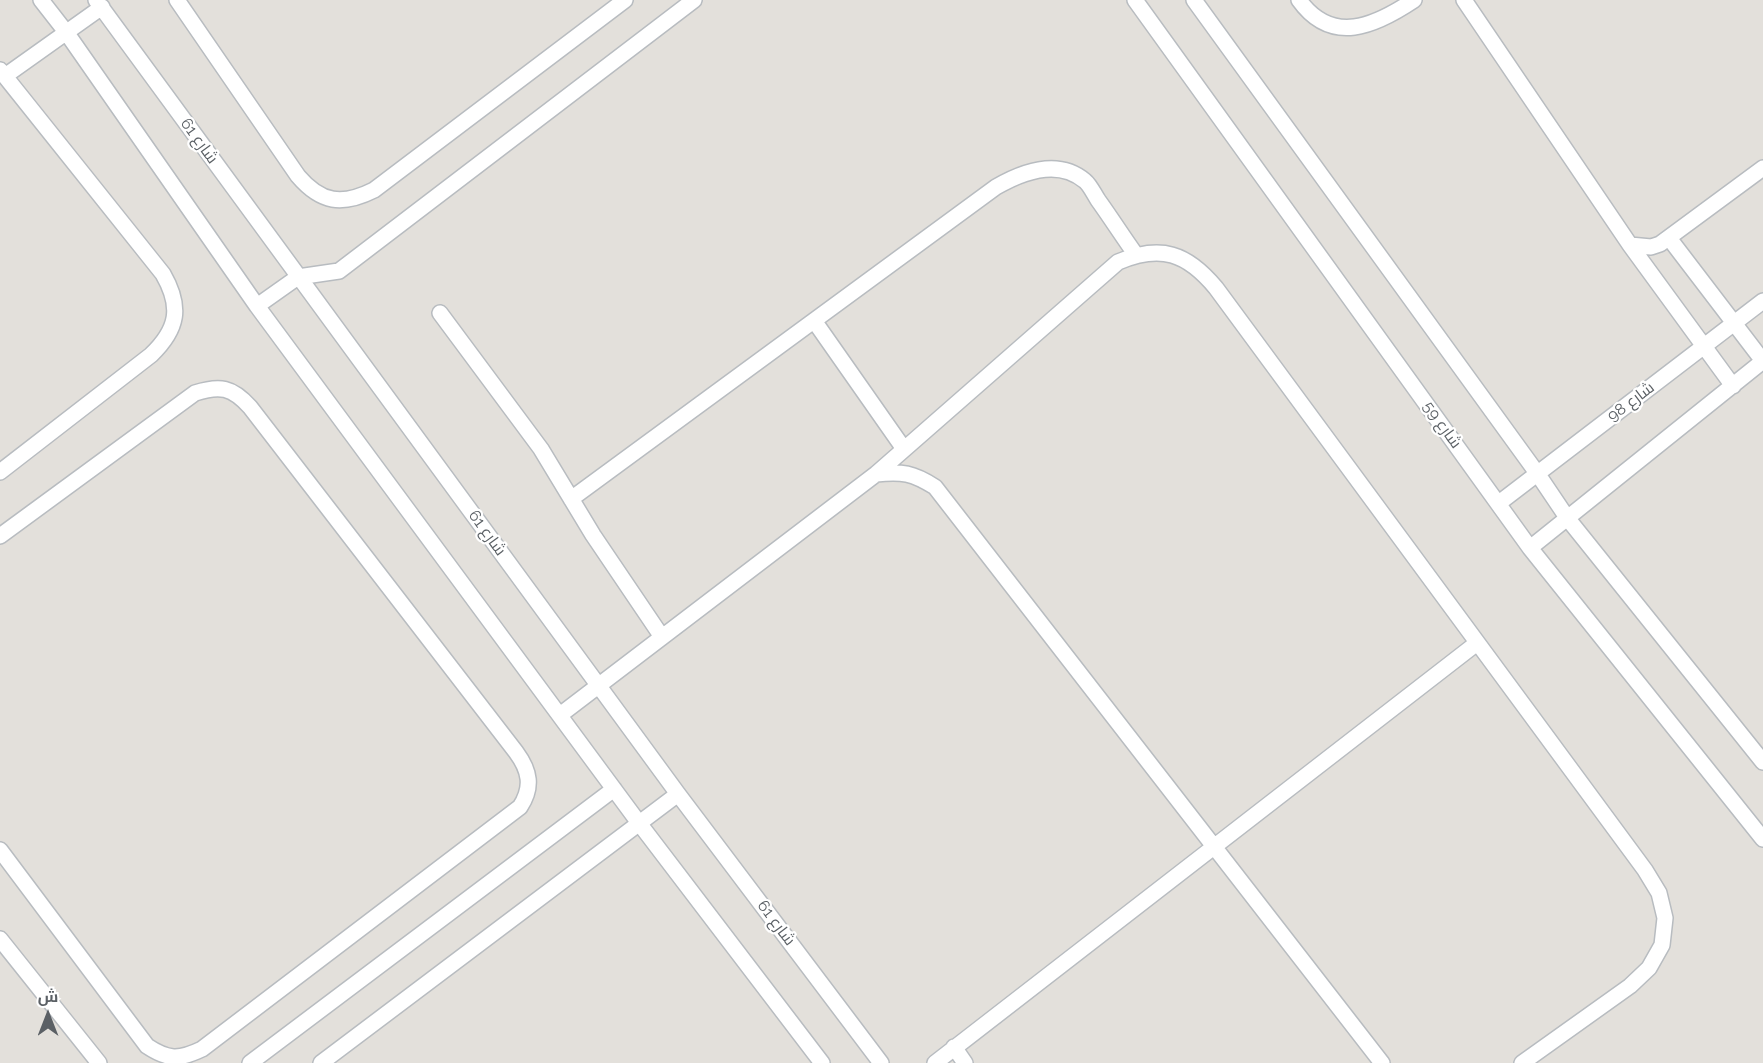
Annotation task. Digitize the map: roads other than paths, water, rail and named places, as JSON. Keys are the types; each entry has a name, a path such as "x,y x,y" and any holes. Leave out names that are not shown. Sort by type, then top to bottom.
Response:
{"lane":[{"path":"41,0 66,32 257,306 639,823 822,1063"},
{"path":"177,0 298,176 309,189 324,197 341,201 358,198 374,190 625,0"},
{"path":"257,306 298,277 339,271 693,0"},
{"name":"شارع 59","path":"1135,0 1530,548 1763,839"},
{"path":"1194,0 1538,473 1568,519 1763,762"},
{"path":"1299,0 1314,18 1331,26 1349,29 1397,12 1414,0"},
{"path":"1464,0 1630,245 1733,386"},
{"path":"0,471 151,355 166,341 173,325 175,307 172,289 163,274 3,73 66,32 99,4"},
{"name":"شارع 61","path":"99,4 678,794 881,1063"},
{"path":"1630,245 1651,247 1660,244 1763,168"},
{"path":"571,499 996,187 1031,170 1050,169 1070,172 1085,181 1136,255"},
{"path":"1530,548 1763,361 1669,238"},
{"path":"560,715 876,474 1118,262 1136,255 1159,252 1182,258 1202,270 1216,288 1645,870 1659,893 1665,918 1662,945 1649,968 1630,986 1522,1063"},
{"name":"شارع 98","path":"1499,503 1763,301"},
{"path":"440,313 541,449 571,499 662,637"},
{"path":"815,322 904,449"},
{"path":"0,536 195,393 210,388 226,388 240,396 250,407 516,752 528,773 529,785 520,807 202,1049 188,1056 174,1058 159,1054 147,1046 0,850"},
{"path":"876,474 897,471 917,476 935,487 1382,1063"},
{"path":"935,1063 1478,643"},
{"path":"250,1063 614,789"},
{"path":"321,1063 678,794"},
{"path":"0,939 99,1063"},
{"path":"954,1047 965,1063"}]}
